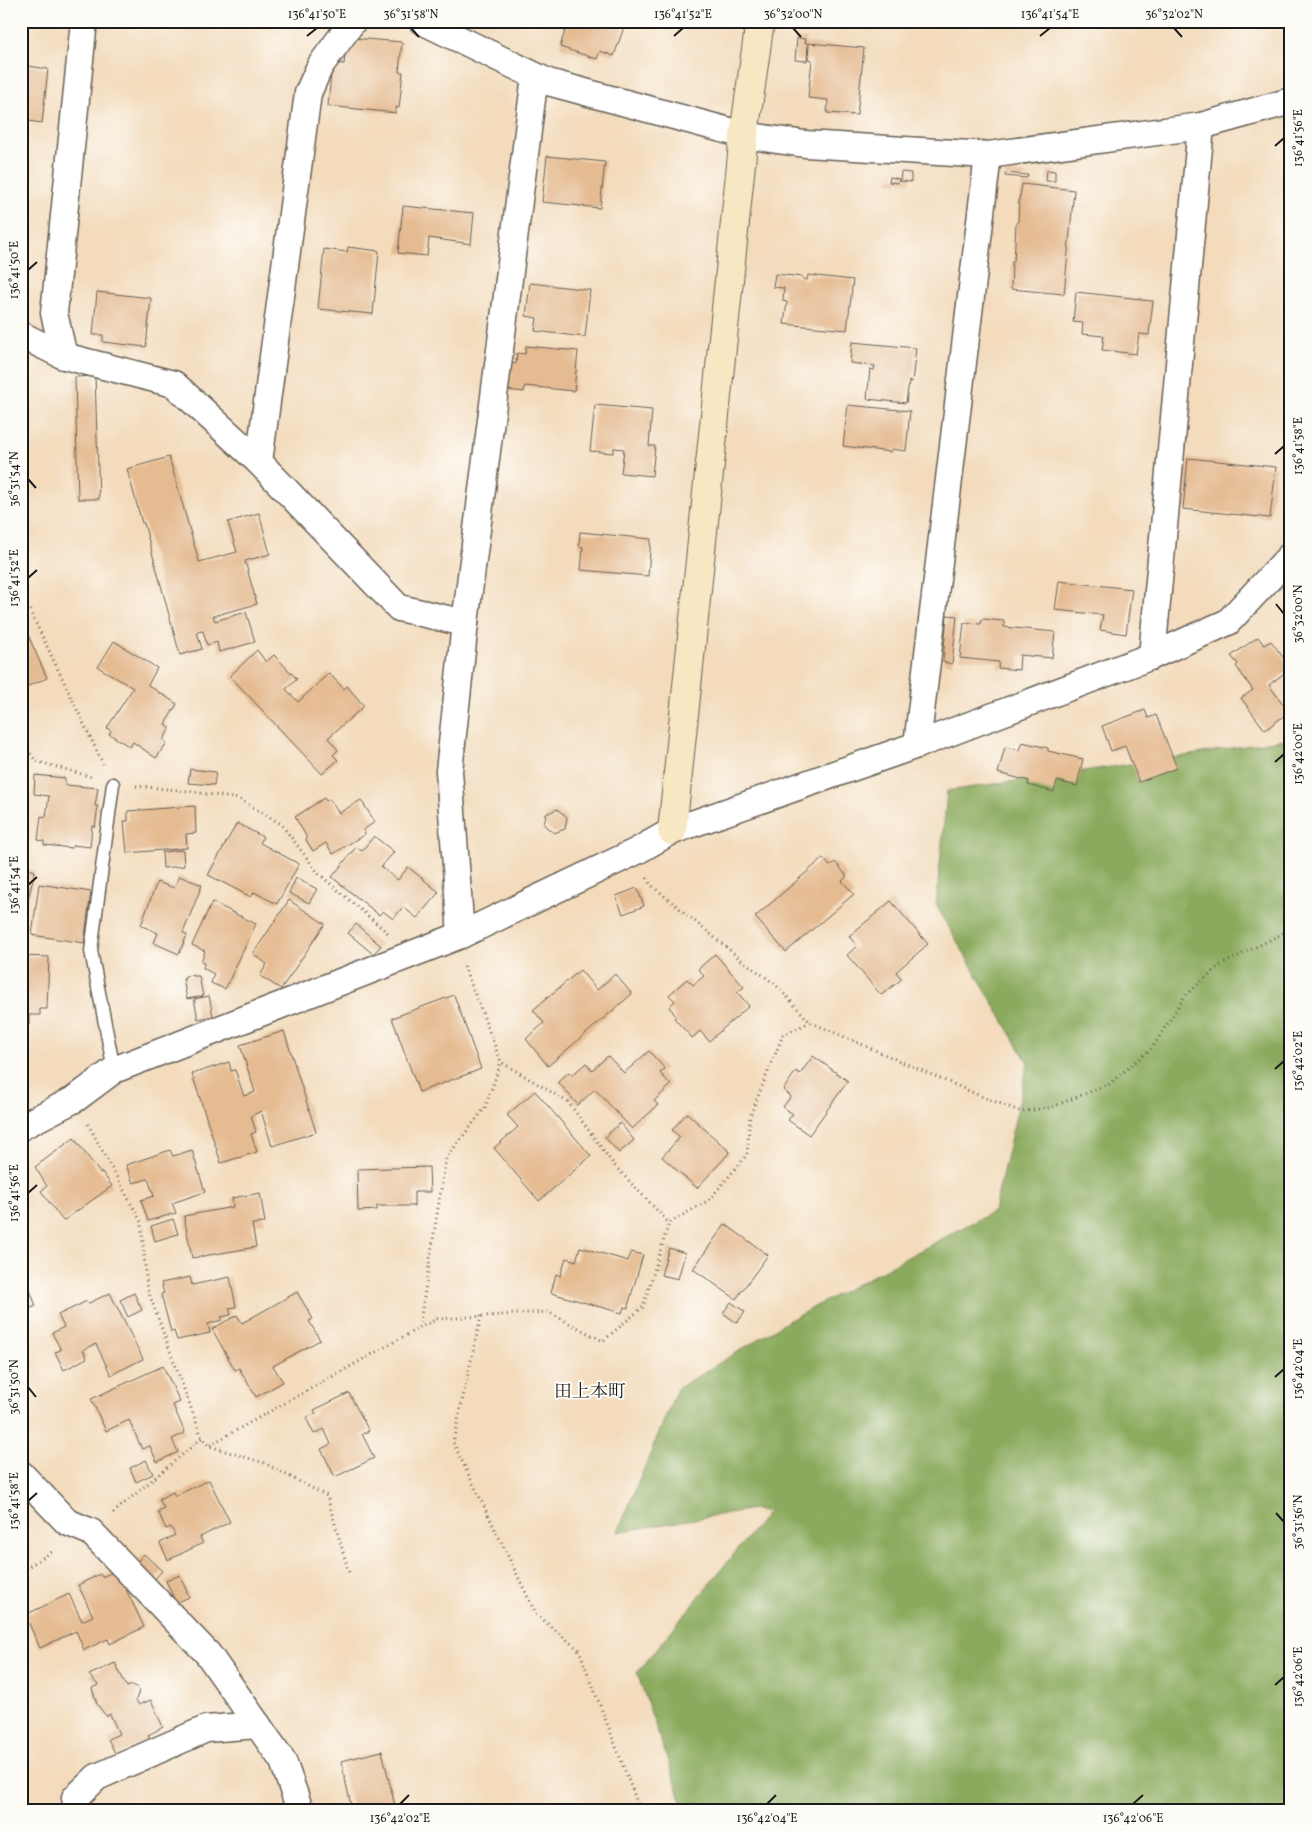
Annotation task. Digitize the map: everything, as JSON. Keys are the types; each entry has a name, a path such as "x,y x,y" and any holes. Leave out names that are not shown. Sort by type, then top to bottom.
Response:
{"street":[{"path":"64,356 54,313 84,21"},
{"path":"259,462 308,94 320,66 353,21"},
{"path":"422,21 548,82 744,135 805,144 988,155 1200,126 1291,100"},
{"path":"672,831 744,135 760,21"},
{"path":"461,935 449,771 465,623 534,76"},
{"path":"1152,656 1200,126"},
{"path":"917,745 988,155"},
{"path":"21,335 64,356 174,384 259,462 398,608 465,623"},
{"path":"21,1127 75,1099 114,1070 461,935 637,851 672,831 917,745 1152,656 1228,622 1291,555"},
{"path":"21,1474 67,1522 91,1532 208,1654 283,1761 300,1810"},
{"path":"78,1810 75,1798 97,1777 206,1728 258,1725"}],"lane":[{"path":"113,784 91,951 114,1070"}],"path":[{"path":"21,592 113,784"},
{"path":"21,742 36,761 113,784 239,799 281,824 319,874 414,953"},
{"path":"637,851 650,884 744,962 774,983 810,1022 982,1097 1022,1112 1052,1108 1109,1084 1152,1048 1185,996 1219,966 1291,929"},
{"path":"461,935 462,960 501,1062 568,1102 614,1165 669,1223"},
{"path":"209,1446 437,1319 548,1312 603,1341 643,1308 669,1223 709,1200 747,1155 750,1116 784,1035 810,1022"},
{"path":"418,1328 446,1158 486,1108 501,1062"},
{"path":"75,1099 141,1222 148,1288 202,1438 209,1446 264,1463 327,1496 350,1576"},
{"path":"481,1316 453,1442 536,1614 579,1650 640,1810"},
{"path":"21,1571 70,1540 91,1532 202,1438"}],"green space":[{"path":"1291,738 1291,1810 685,1810 637,1673 768,1512 753,1509 618,1532 677,1389 788,1321 994,1211 1028,1063 936,905 947,791 1185,756"}],"building":[{"path":"568,21 626,21 614,56 600,51 597,59 560,47"},
{"path":"352,38 402,42 399,72 403,72 399,108 396,107 396,113 328,106 332,63 344,64 346,44"},
{"path":"797,38 806,39 805,43 808,43 807,61 795,60"},
{"path":"809,43 864,48 857,115 827,113 828,100 808,98 812,60 808,59"},
{"path":"21,65 48,69 42,123 21,120"},
{"path":"547,156 605,162 600,208 542,202"},
{"path":"1047,170 1055,171 1055,181 1046,181"},
{"path":"901,172 911,173 911,182 900,181"},
{"path":"1005,173 1028,175 1027,178 1005,176"},
{"path":"890,177 899,179 898,183 889,182"},
{"path":"1022,184 1074,190 1064,294 1011,289 1016,223 1018,223 1019,197"},
{"path":"403,206 474,213 471,244 429,238 427,256 398,253"},
{"path":"348,247 379,251 373,314 318,309 324,249 347,252"},
{"path":"775,274 803,277 803,279 807,280 808,275 853,280 847,330 784,324 787,302 783,301 784,288 773,287"},
{"path":"530,283 590,290 585,337 535,331 537,318 526,316"},
{"path":"97,292 151,298 146,347 103,342 103,335 93,335"},
{"path":"1076,292 1153,301 1149,335 1139,334 1136,354 1102,350 1104,336 1082,334 1083,323 1073,322"},
{"path":"852,342 916,348 912,382 909,381 906,403 867,399 870,369 874,370 875,366 850,363"},
{"path":"526,346 578,351 574,391 525,386 524,392 498,389 501,362 516,364 517,353 525,354"},
{"path":"95,376 99,499 78,499 75,377"},
{"path":"595,405 652,410 649,446 655,446 652,476 621,473 624,449 614,448 613,453 590,451"},
{"path":"848,405 910,411 906,451 891,449 891,452 843,446"},
{"path":"169,457 199,562 237,552 228,522 259,513 270,554 245,561 257,604 213,616 215,621 246,612 255,642 219,652 217,642 207,645 203,631 197,632 202,649 180,655 144,523 142,523 127,469"},
{"path":"1188,458 1276,467 1270,518 1183,509"},
{"path":"580,532 651,539 648,576 581,570 583,547 579,546"},
{"path":"1059,581 1132,589 1126,634 1100,630 1103,615 1055,610"},
{"path":"947,615 957,616 952,664 943,662"},
{"path":"21,619 47,678 21,689"},
{"path":"982,619 1004,621 1004,627 1055,632 1052,658 1020,655 1019,670 998,668 999,662 960,658 964,623 981,624"},
{"path":"1258,637 1264,645 1271,641 1291,668 1269,685 1289,712 1265,730 1241,698 1253,690 1236,666 1238,664 1231,656"},
{"path":"114,641 157,668 148,685 177,704 165,724 170,728 163,740 167,743 156,758 133,742 130,747 109,734 111,731 107,728 133,688 98,667"},
{"path":"257,650 266,662 274,655 297,679 286,689 298,702 329,673 344,689 347,686 364,706 328,738 338,750 333,755 338,760 322,774 230,676"},
{"path":"1145,710 1148,718 1156,715 1177,768 1139,782 1125,746 1111,751 1102,726"},
{"path":"1022,742 1048,748 1048,751 1083,759 1077,786 1057,781 1054,792 1028,785 1029,781 998,773 1005,747 1019,750"},
{"path":"190,769 216,772 214,785 188,783"},
{"path":"35,775 65,778 65,785 98,788 95,806 98,806 95,827 92,826 90,847 73,845 72,848 44,845 44,841 38,840 41,816 46,817 49,796 34,794"},
{"path":"324,798 326,801 329,799 339,813 361,800 375,822 363,830 365,834 333,854 326,843 313,851 295,817"},
{"path":"195,806 196,833 186,834 187,848 127,853 124,821 128,821 128,811"},
{"path":"557,809 567,817 565,829 554,833 544,825 546,814"},
{"path":"237,823 263,837 260,843 299,864 277,904 254,892 251,897 208,875"},
{"path":"374,836 394,852 381,867 398,880 408,867 439,892 417,918 403,907 393,919 383,911 379,915 332,877 356,847 362,851"},
{"path":"183,850 184,866 163,868 162,852"},
{"path":"823,858 830,866 835,862 847,876 842,881 854,894 786,952 755,917"},
{"path":"21,867 35,871 22,923 21,923"},
{"path":"179,876 202,885 183,933 187,935 179,954 154,943 158,933 141,925 157,882 174,888"},
{"path":"296,878 317,889 309,903 289,893"},
{"path":"39,884 91,892 84,943 32,935"},
{"path":"637,888 644,906 623,914 616,896"},
{"path":"289,900 325,924 281,989 260,976 267,964 253,954"},
{"path":"891,901 928,944 896,972 902,979 881,995 847,955 857,946 849,936"},
{"path":"212,902 256,924 225,989 211,983 214,974 203,968 204,963 201,962 205,951 192,945"},
{"path":"356,924 381,946 373,954 348,933"},
{"path":"715,954 744,987 737,992 749,1006 709,1041 700,1031 692,1038 674,1018 676,1016 669,1007 675,1001 669,995 687,979 693,985 704,976 698,969"},
{"path":"21,956 49,957 47,1009 40,1009 40,1015 29,1015 29,1025 21,1025"},
{"path":"580,970 597,990 615,974 632,994 548,1066 526,1039 544,1023 533,1010"},
{"path":"185,976 199,976 203,996 187,999 183,979 185,979"},
{"path":"454,995 481,1069 419,1092 392,1018"},
{"path":"209,996 213,1016 198,1019 194,999"},
{"path":"284,1031 316,1132 272,1146 261,1111 251,1116 256,1132 251,1134 257,1152 221,1163 192,1074 229,1062 231,1071 235,1070 244,1096 255,1092 240,1045"},
{"path":"649,1051 665,1069 660,1073 671,1085 654,1101 658,1105 632,1129 595,1089 578,1105 558,1082 569,1072 572,1075 586,1063 592,1070 608,1056 624,1073"},
{"path":"813,1056 848,1081 809,1135 788,1120 793,1114 783,1107 791,1096 783,1090 796,1071 800,1074"},
{"path":"535,1091 591,1156 539,1201 494,1148 518,1127 507,1115"},
{"path":"687,1113 730,1152 697,1188 662,1157 680,1137 672,1130"},
{"path":"620,1123 634,1140 619,1153 605,1137"},
{"path":"74,1138 112,1186 63,1221 41,1191 47,1186 35,1167"},
{"path":"170,1150 173,1156 192,1150 205,1192 172,1203 176,1213 148,1221 141,1200 154,1196 148,1179 133,1183 126,1165"},
{"path":"429,1167 430,1192 414,1192 414,1206 377,1206 377,1210 358,1211 357,1169"},
{"path":"260,1193 265,1223 252,1224 256,1247 192,1258 184,1216 233,1207 232,1198"},
{"path":"173,1219 178,1234 155,1241 151,1226"},
{"path":"725,1224 768,1255 736,1299 693,1269"},
{"path":"580,1247 628,1261 631,1252 643,1255 628,1308 624,1307 622,1313 551,1293 556,1274 560,1276 566,1258 576,1261"},
{"path":"669,1248 685,1253 678,1279 661,1275"},
{"path":"21,1252 28,1270 23,1272 36,1306 21,1312"},
{"path":"190,1277 192,1285 230,1277 236,1307 229,1308 231,1315 221,1317 222,1320 208,1324 210,1333 177,1340 174,1331 171,1332 161,1294 164,1293 161,1283"},
{"path":"297,1292 313,1319 309,1321 320,1340 273,1366 283,1382 256,1397 239,1368 235,1370 212,1329 237,1315 242,1323"},
{"path":"110,1293 143,1359 111,1375 96,1344 83,1350 87,1358 64,1370 55,1352 61,1350 52,1333 64,1327 58,1315 87,1301 89,1303"},
{"path":"134,1293 142,1310 128,1317 120,1300"},
{"path":"731,1302 745,1312 737,1323 723,1313"},
{"path":"163,1366 180,1402 173,1405 185,1433 172,1439 178,1452 157,1462 150,1446 142,1449 129,1420 106,1431 91,1399"},
{"path":"349,1393 369,1431 362,1434 374,1458 335,1477 321,1449 331,1444 324,1429 314,1434 306,1418 316,1413 314,1410"},
{"path":"146,1460 153,1474 136,1482 130,1468"},
{"path":"209,1480 230,1522 200,1537 203,1543 168,1560 160,1543 175,1535 171,1527 166,1529 158,1511 164,1508 159,1499 173,1492 175,1496"},
{"path":"144,1554 162,1571 152,1582 134,1565"},
{"path":"117,1570 144,1627 110,1644 108,1639 84,1650 76,1631 40,1648 25,1615 69,1594 82,1621 93,1616 78,1585 100,1574 102,1577"},
{"path":"180,1575 189,1597 176,1603 166,1581"},
{"path":"115,1663 127,1687 132,1685 137,1687 139,1691 136,1700 139,1705 151,1700 163,1727 148,1735 150,1740 116,1755 108,1739 119,1734 110,1714 106,1716 97,1704 92,1688 98,1685 89,1675"},
{"path":"382,1751 396,1810 352,1810 341,1761"}],"district":[{"name":"田上本町","path":"590,1391"}]}
